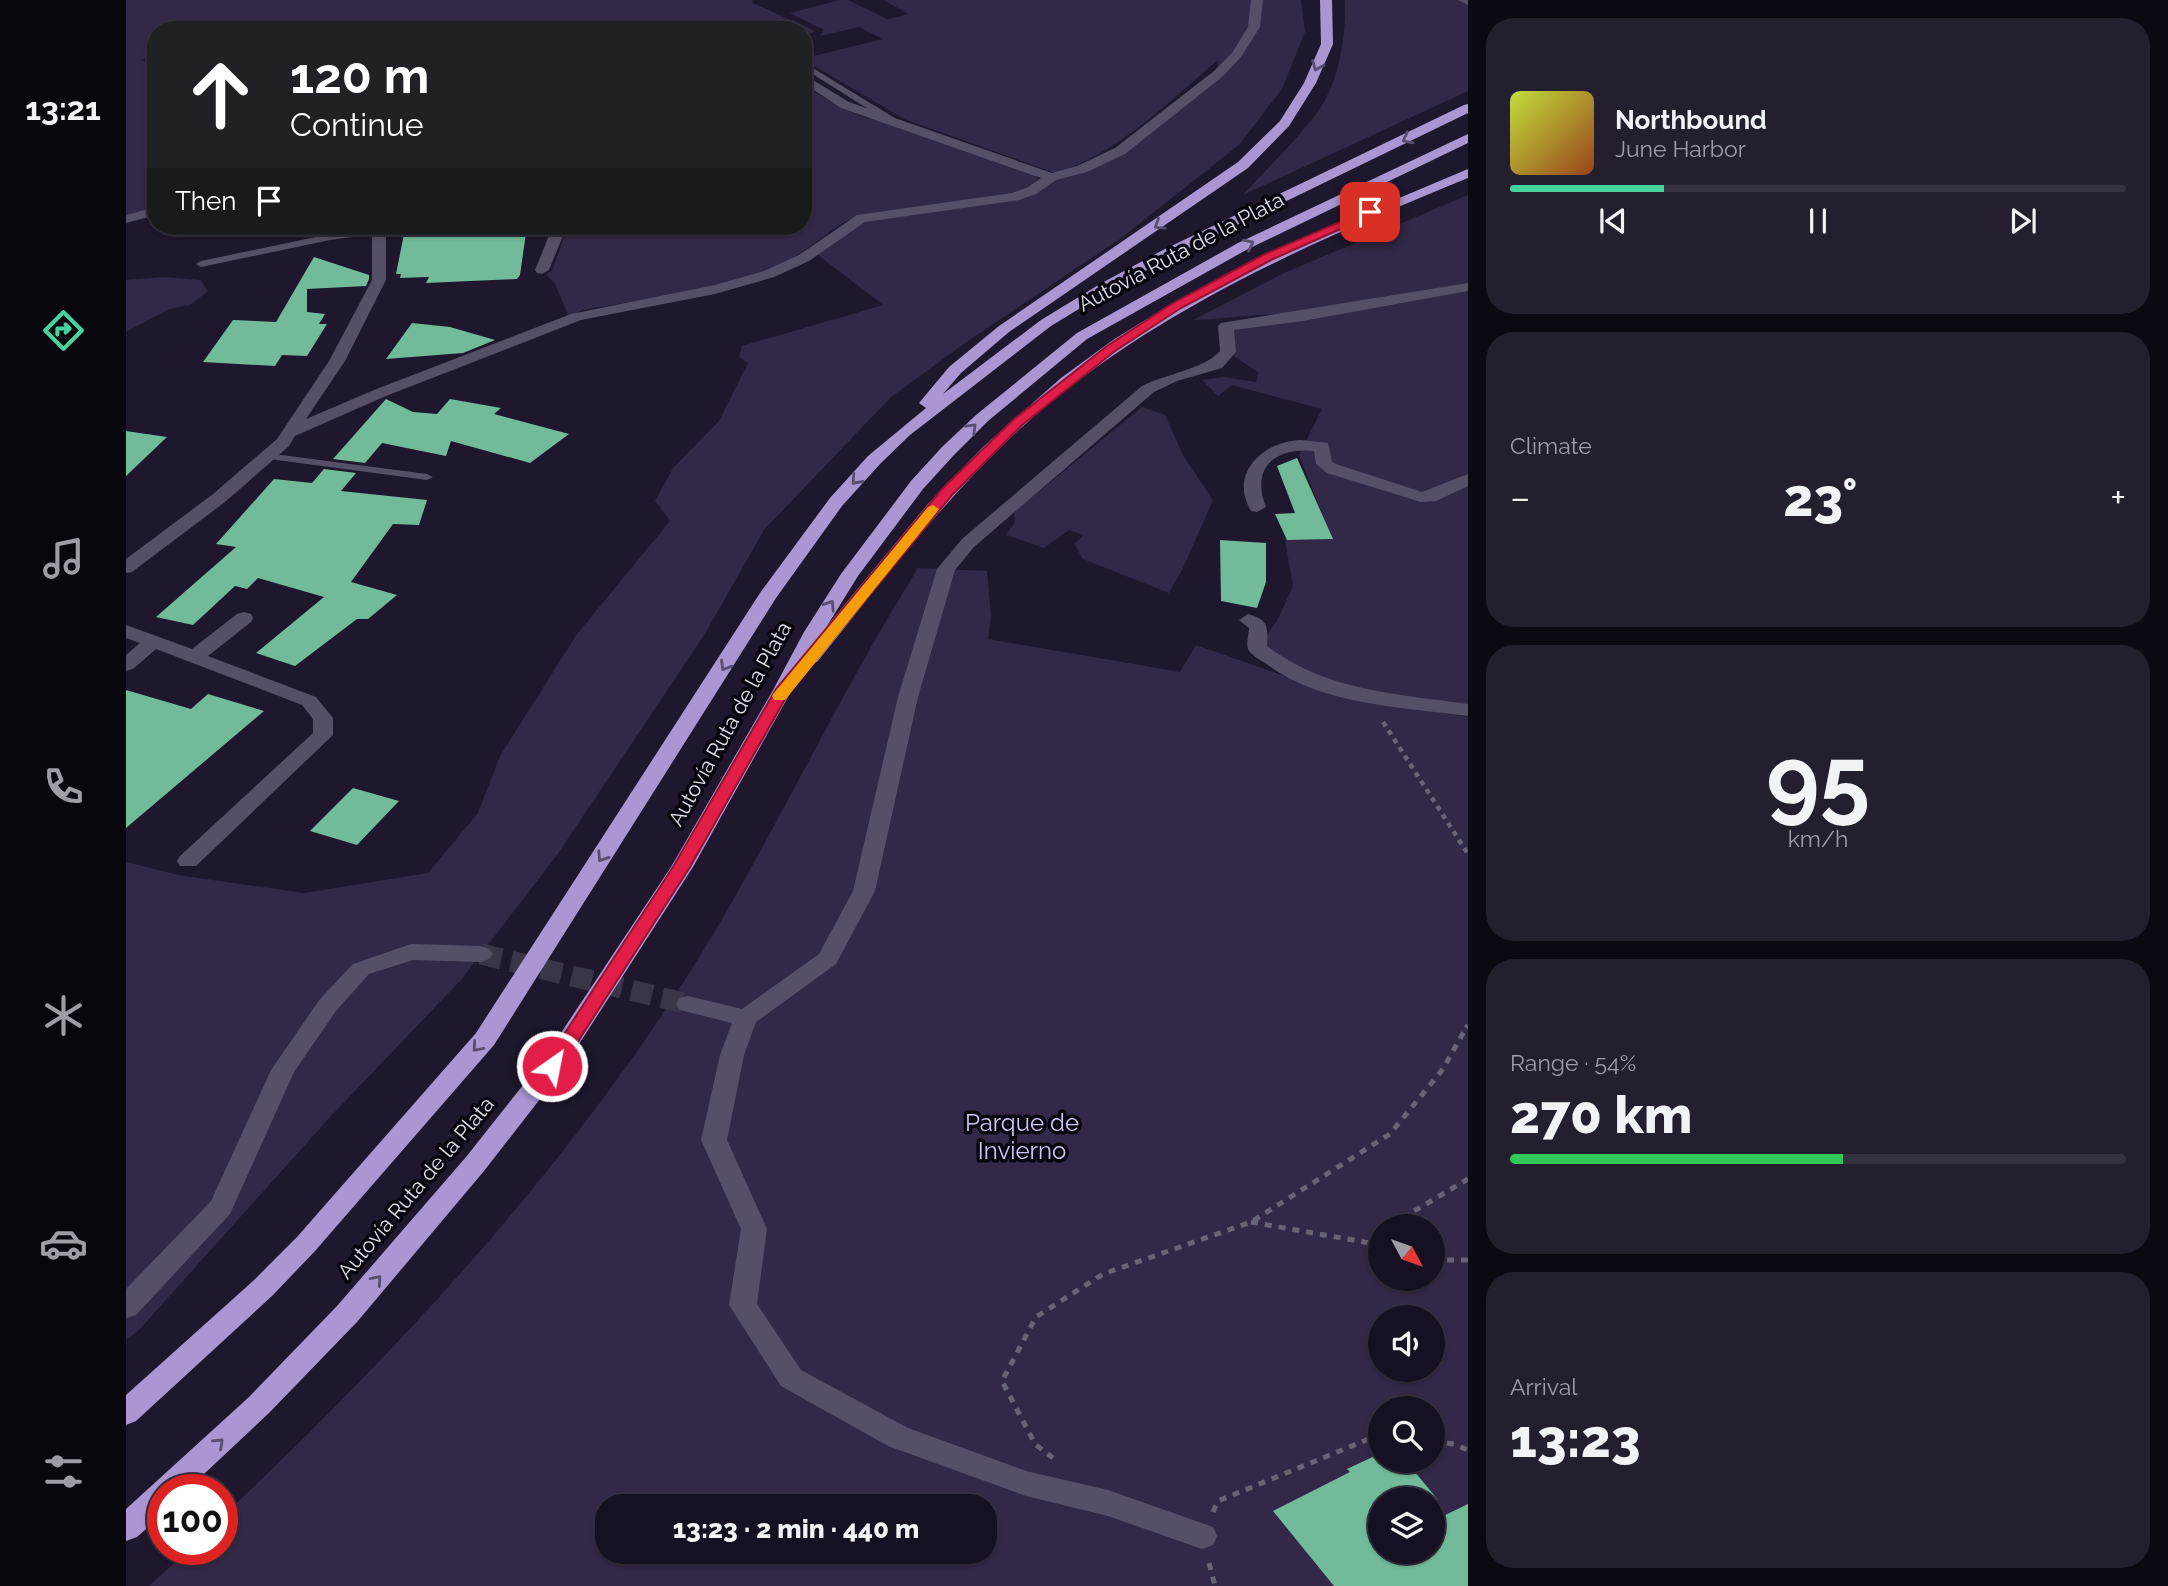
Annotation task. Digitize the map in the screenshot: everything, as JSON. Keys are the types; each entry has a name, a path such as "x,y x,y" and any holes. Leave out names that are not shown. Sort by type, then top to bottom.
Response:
{"highway":[{"path":"904,432 955,370 1004,329 1181,210 1243,164 1285,123 1310,83 1326,44 1326,0"},
{"name":"Autovía Ruta de la Plata","path":"126,1413 263,1288 306,1244 485,1039 699,707 766,597 836,502 904,432 1046,323 1105,287 1168,253 1468,108"},
{"name":"Autovía Ruta de la Plata","path":"185,1474 259,1405 347,1314 475,1164 552,1066 682,867 782,692 813,632 850,574 917,485 982,418 1082,336 1243,246 1468,138"},
{"path":"782,692 947,492 1009,431 1111,348 1177,305 1277,253 1468,173"},
{"path":"1177,305 1468,186"},
{"path":"126,1528 147,1509"}],"street":[{"path":"289,433 380,393 576,317 607,308 724,287 796,263 849,224 862,218 1014,197 1031,191 1051,177 1082,169 1120,150 1218,74 1237,55 1254,27 1257,0"},
{"path":"812,84 845,105 1051,177"},
{"path":"126,219 147,213"},
{"path":"126,568 219,498 289,433 337,361 379,280 379,235"},
{"path":"542,270 556,235"},
{"path":"1202,1536 1108,1503 1026,1483 898,1437 791,1378 743,1305 754,1228 714,1140 732,1055 746,1018 828,959 864,891 908,697 938,595 946,569 968,543 1148,389 1171,378 1216,365 1228,352 1226,326 1303,316 1468,287"},
{"path":"1256,507 1251,497 1251,482 1257,467 1268,453 1290,445 1322,447 1324,464 1332,469 1411,495 1430,497 1468,479"},
{"path":"194,657 244,618"},
{"path":"1248,620 1259,625 1257,648 1273,663 1321,683 1366,695 1468,710"},
{"path":"126,631 309,701 323,718 323,735 188,860"},
{"path":"126,665 153,642"},
{"path":"126,1307 221,1207 283,1070 328,1005 361,969 411,952 481,954"},
{"path":"688,1003 746,1018"}],"lane":[{"path":"812,70 895,122"},
{"path":"201,264 341,235"},
{"path":"266,456 427,477"}],"path":[{"path":"1366,695 1468,854"},
{"path":"1056,1461 1035,1444 1002,1381 1035,1317 1104,1274 1251,1222 1390,1135 1443,1069 1468,1025"},
{"path":"1409,1214 1468,1179"},
{"path":"1251,1222 1368,1243"},
{"path":"1446,1260 1468,1261"},
{"path":"1202,1536 1218,1501 1368,1439"},
{"path":"1445,1443 1468,1450"}],"green space":[{"path":"126,0 752,0 753,3 793,21 147,21 147,58 141,60 147,61 147,211 126,220"},
{"path":"840,0 848,0 887,19 909,14 883,0 1301,0 1305,32 1282,89 1239,145 1120,239 968,341 891,397 764,530 706,632 557,855 461,980 331,1116 139,1330 126,1340 126,862 178,875 304,893 428,873 478,813 500,756 577,634 670,521 655,501 673,468 719,421 748,363 739,357 742,346 883,305 813,251 849,224 1014,197 1120,150 1218,74 1218,60 1121,140 1078,164 1055,173 904,119 812,65 812,56 883,39 859,27 820,36 824,30 812,24 812,21 790,13"},
{"path":"1345,0 1468,0 1468,91 1243,195 1301,132 1326,98 1340,57"},
{"path":"812,90 854,113 888,122 1034,174 1038,179 1020,192 855,217 788,261 756,275 682,293 583,310 569,317 555,284 546,274 552,271 565,235 812,235"},
{"path":"1468,195 1468,710 1321,683 1257,648 1277,621 1293,586 1285,540 1332,539 1299,455 1322,409 1232,385 1218,396 1202,380 1224,377 1256,382 1259,373 1228,352 1226,326 1299,316 1260,315 1193,320 1284,273"},
{"path":"164,277 201,280 208,291 190,305 169,309 126,332 126,280"},
{"path":"1142,407 1165,415 1184,457 1213,500 1169,593 1083,559 1074,544 1084,535 1069,530 1044,548 1006,535 1015,522 1014,512"},
{"name":"Parque de Invierno","path":"918,568 987,571 991,616 988,639 1180,672 1196,645 1340,695 1468,717 1468,1586 149,1586 172,1565 238,1565 238,1502 292,1450 426,1311 491,1239 552,1164 611,1088 718,926"}],"building":[{"path":"404,235 526,235 520,275 517,279 426,283 429,277 400,278 401,274 396,274"},
{"path":"314,257 369,275 369,279 366,286 307,289 307,312 325,314 319,324 327,324 307,356 282,355 275,366 203,362 233,320 276,322"},
{"path":"412,323 450,327 495,340 463,353 386,359"},
{"path":"386,399 413,412 437,414 450,399 501,408 494,414 569,434 530,463 451,441 446,456 382,443 365,463 333,459"},
{"path":"126,431 167,437 126,476"},
{"path":"1297,458 1333,539 1287,540 1275,514 1295,513 1277,466"},
{"path":"324,469 356,473 341,491 427,500 419,525 393,524 351,582 397,595 368,619 357,619 295,666 256,653 324,597 258,578 247,589 235,586 193,625 156,617 236,547 216,544 274,479 312,483"},
{"path":"1220,540 1266,543 1266,582 1257,608 1221,601"},
{"path":"126,690 191,709 208,694 264,711 126,828"},
{"path":"353,788 399,801 357,845 310,831"},
{"path":"1368,1459 1368,1473 1416,1473 1427,1487 1368,1487 1368,1564 1445,1564 1445,1515 1468,1504 1468,1586 1334,1586 1273,1511 1350,1472 1347,1469"}],"tunnel":[{"path":"481,954 688,1004"}],"slow traffic":[{"path":"779,696 933,509"}],"route":[{"path":"552,1066 682,867 782,692 947,492 1018,422 1111,348 1177,305 1267,257 1370,212"}]}
